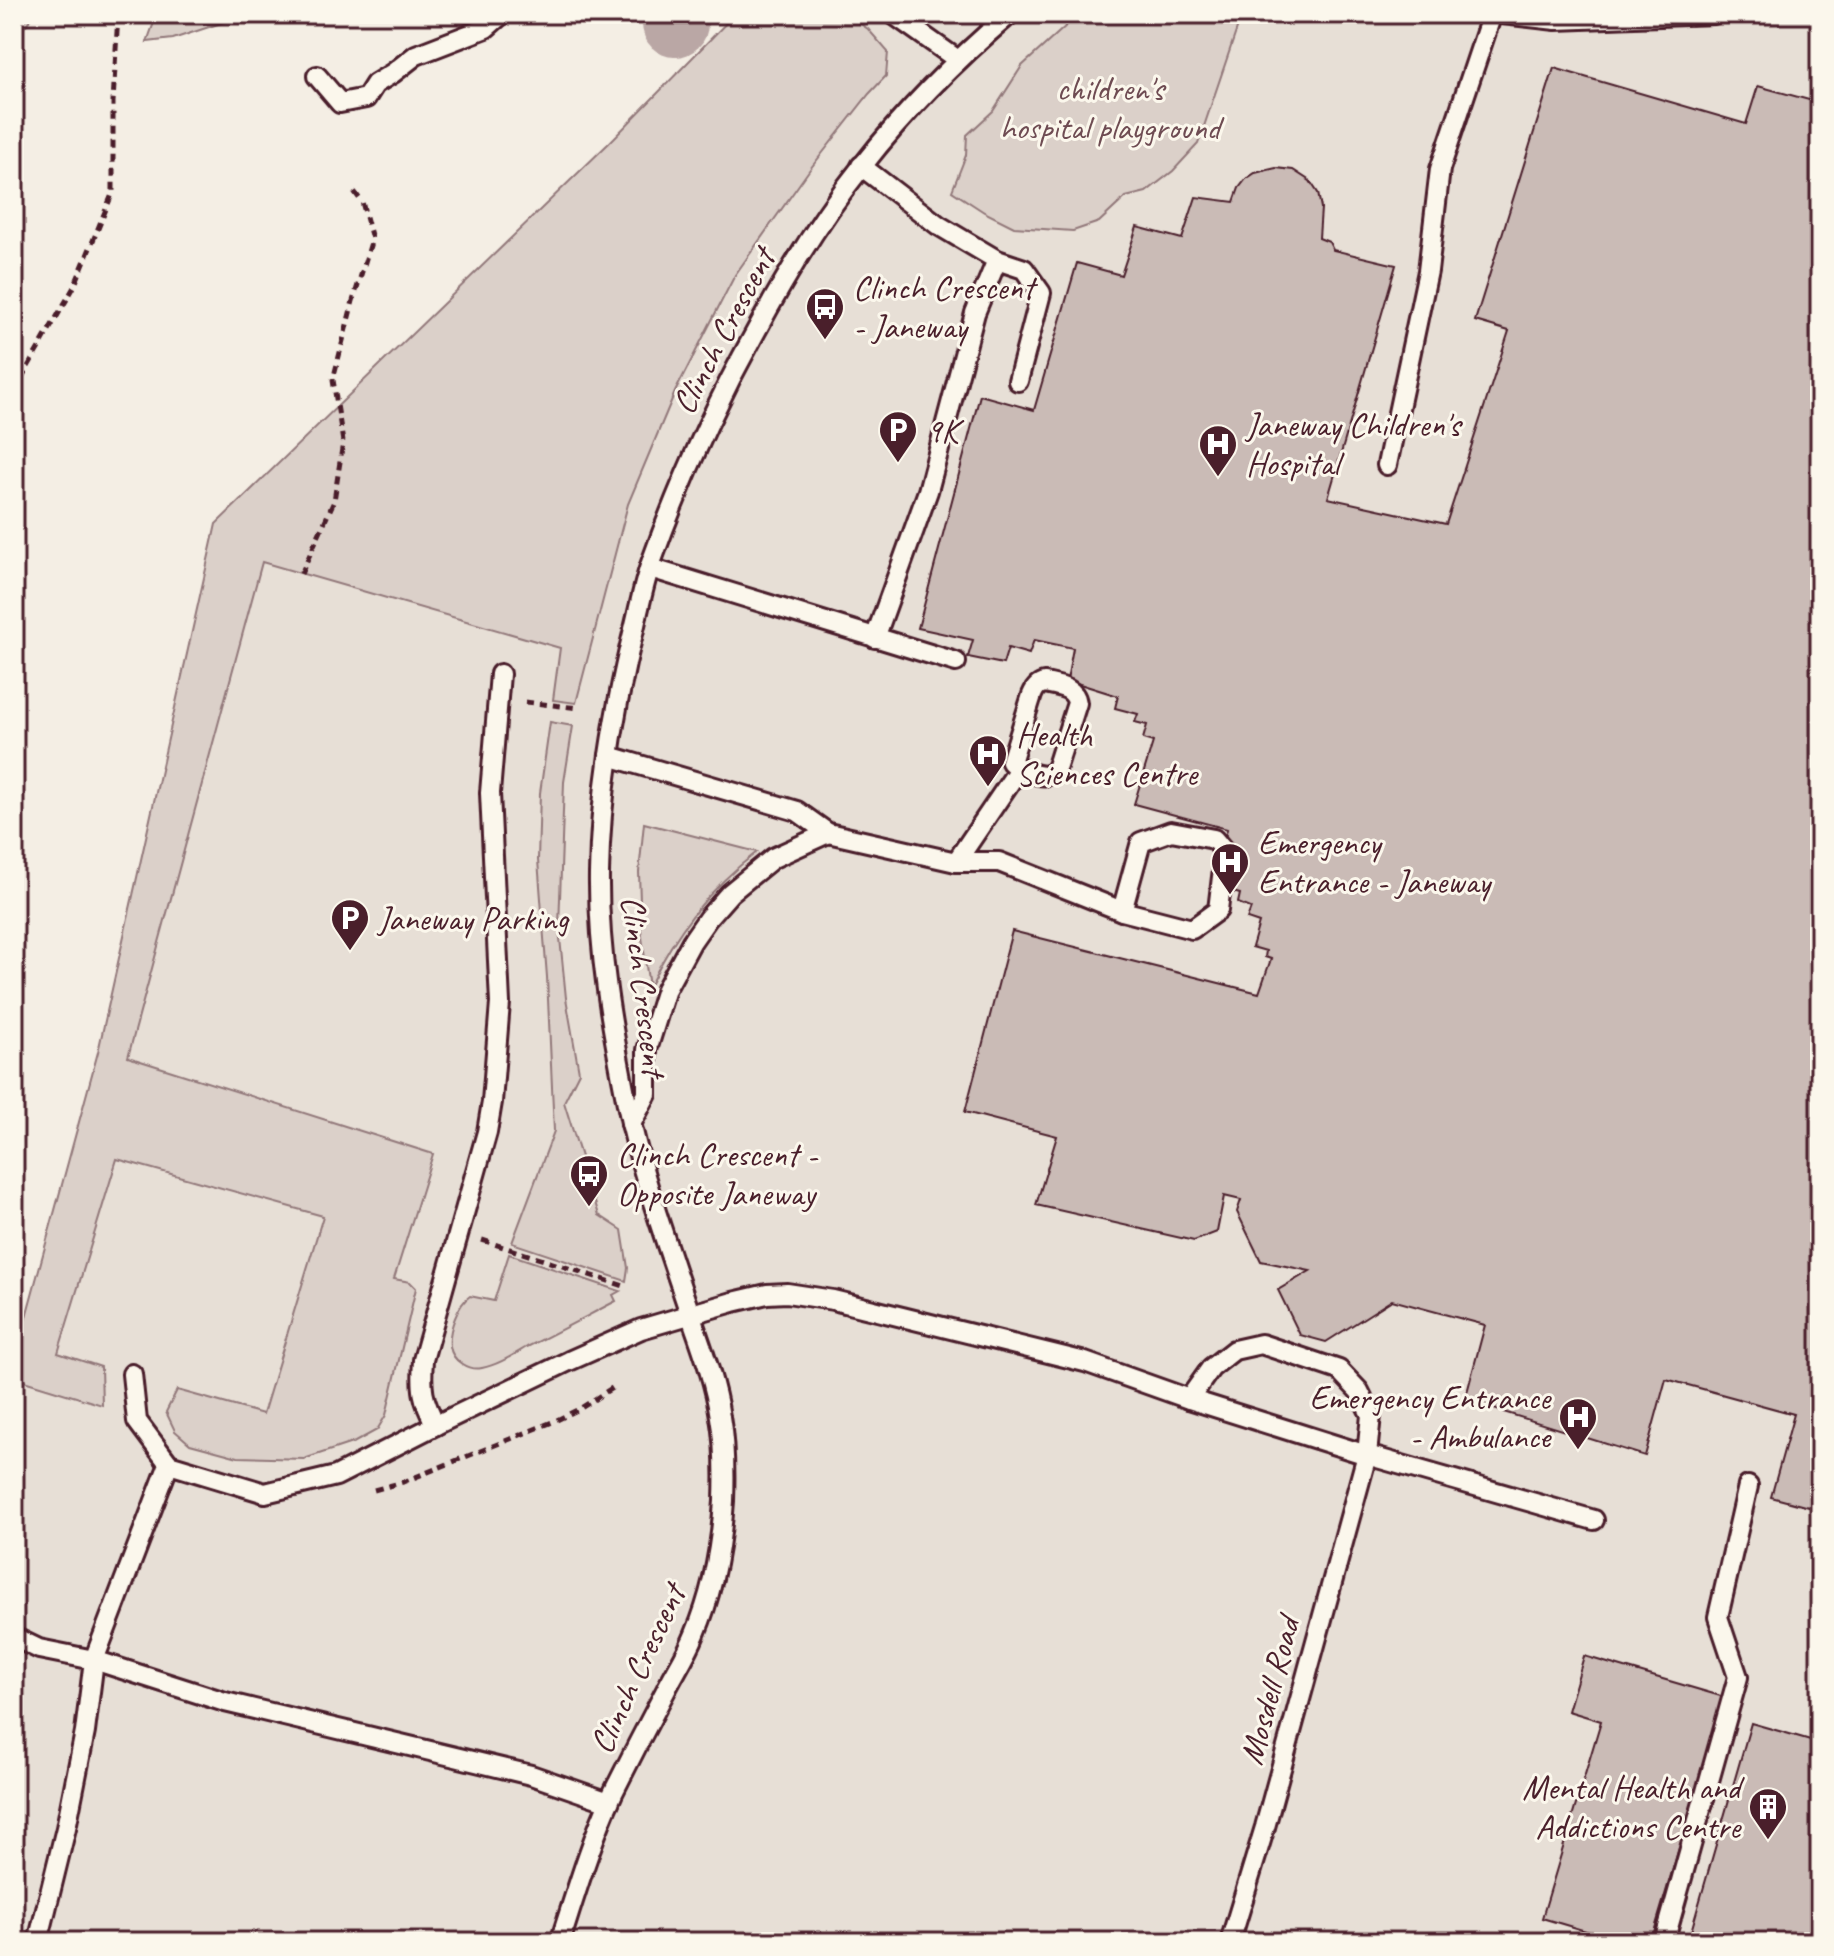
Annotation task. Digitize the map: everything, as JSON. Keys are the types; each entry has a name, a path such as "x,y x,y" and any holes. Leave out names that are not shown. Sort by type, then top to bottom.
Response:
{"lane":[{"path":"317,76 340,103 366,98 375,84 416,55 486,28 502,14"},
{"path":"893,14 958,60"},
{"name":"Clinch Crescent","path":"560,1942 609,1802 694,1638 715,1573 724,1506 723,1435 717,1399 631,1124 607,991 600,932 602,814 627,655 650,568 697,448 779,288 861,166 958,60 1010,14"},
{"path":"1387,465 1428,271 1440,169 1492,14"},
{"path":"1502,14 1556,20 1713,14"},
{"path":"861,166 938,225 997,260 1024,269 1041,293 1018,381"},
{"path":"875,638 928,491 975,313 997,260"},
{"path":"650,568 956,662"},
{"path":"436,1425 426,1406 421,1384 423,1360 487,1132 492,1102 500,1003 490,793 500,674"},
{"path":"1045,683 1068,689 1076,697 1077,703 1054,771 1043,776 1019,769 1011,762 1012,756 1035,689 1045,683"},
{"path":"609,756 797,811 828,833 956,862 999,862 1122,911 1192,929 1218,910 1225,852 1214,839 1171,831 1141,842 1122,911"},
{"path":"956,862 1019,769"},
{"path":"631,1124 647,1094 647,1050 666,989 692,941 730,893 773,858 828,833"},
{"path":"132,1374 137,1421 169,1464 265,1493 336,1476 436,1425 641,1329 767,1294 787,1293 833,1300 1085,1362 1189,1399 1367,1455 1594,1520"},
{"name":"Mosdell Road","path":"1189,1399 1211,1368 1234,1350 1261,1344 1339,1370 1359,1391 1371,1415 1367,1455 1230,1942"},
{"path":"38,1942 69,1814 85,1732 94,1660 169,1464"},
{"path":"1664,1942 1738,1677 1718,1617 1748,1486"},
{"path":"14,1637 39,1649 94,1660 225,1702 531,1775 609,1802"}],"path":[{"path":"14,391 74,287 113,192 113,102 118,14"},
{"path":"301,574 334,501 343,442 333,380 372,239 362,202 351,187"},
{"path":"539,704 579,708"},
{"path":"458,1233 627,1287"},
{"path":"373,1491 555,1421 615,1386"}],"shaded area":[{"name":"Health Sciences Centre","path":"735,14 1820,14 1820,1942 14,1942 14,1424 216,524 609,143"}],"green space":[{"path":"14,14 35,14 14,39"},
{"path":"157,14 248,14 173,39 147,42"},
{"path":"735,14 846,14 868,29 888,52 886,76 810,169 735,275 675,392 628,504 576,703 553,700 560,648 262,562 128,1057 433,1154 394,1279 410,1282 416,1288 386,1415 377,1430 355,1442 304,1459 238,1457 190,1444 175,1431 166,1412 177,1390 263,1414 323,1216 117,1159 58,1353 101,1367 102,1405 14,1378 14,1361 98,1052 216,524 609,143"},
{"name":"children's hospital playground","path":"1079,14 1242,14 1198,144 1173,171 1146,192 1126,197 1099,222 1073,231 1014,227 952,191 966,155 967,135 993,111 1022,66"},
{"path":"550,722 573,726 564,782 559,928 566,998 579,1072 564,1102 599,1215 622,1230 628,1268 626,1281 512,1243 554,1131 538,860 540,793"},
{"path":"644,823 757,852 723,881 694,913 649,987 641,930 639,872"},
{"path":"509,1254 620,1291 613,1295 616,1301 494,1365 477,1369 466,1366 451,1351 455,1318 470,1296 494,1301"}],"building":[{"name":"Health Sciences Centre","path":"1554,68 1746,124 1758,86 1820,103 1820,1510 1771,1497 1794,1414 1666,1379 1645,1456 1465,1400 1485,1325 1392,1300 1326,1342 1300,1335 1278,1290 1310,1271 1261,1261 1237,1212 1241,1200 1224,1196 1217,1232 1194,1241 1036,1205 1057,1136 965,1112 1012,931 1259,993 1271,959 1265,957 1266,951 1252,947 1259,923 1247,919 1251,908 1238,903 1240,894 1215,887 1227,829 1134,804 1153,742 1143,739 1147,725 1135,722 1138,714 1115,708 1118,696 1067,680 1073,648 1034,640 1029,654 1008,648 1003,664 968,657 973,640 918,628 980,395 1034,410 1077,263 1121,275 1137,227 1182,239 1196,197 1234,202 1239,188 1255,173 1276,168 1293,170 1310,181 1318,193 1321,208 1319,238 1329,242 1333,250 1396,265 1328,498 1446,524 1509,331 1475,321"},
{"path":"1584,1656 1724,1697 1651,1942 1623,1942 1542,1918 1601,1721 1568,1711"},
{"name":"Mental Health and Addictions Centre","path":"1820,1720 1820,1942 1688,1942 1751,1723 1814,1741"}],"waterway":[{"path":"675,14 675,24"}],"place":[{"name":"Clinch Crescent - Janeway","path":"825,341"},
{"name":"9K","path":"898,464"},
{"name":"Janeway Children's Hospital","path":"1218,478"},
{"name":"Health Sciences Centre","path":"988,788"},
{"name":"Emergency Entrance - Janeway","path":"1230,896"},
{"name":"Janeway Parking","path":"350,952"},
{"name":"Clinch Crescent - Opposite Janeway","path":"589,1208"},
{"name":"Emergency Entrance - Ambulance","path":"1578,1451"},
{"name":"Mental Health and Addictions Centre","path":"1768,1841"}]}
